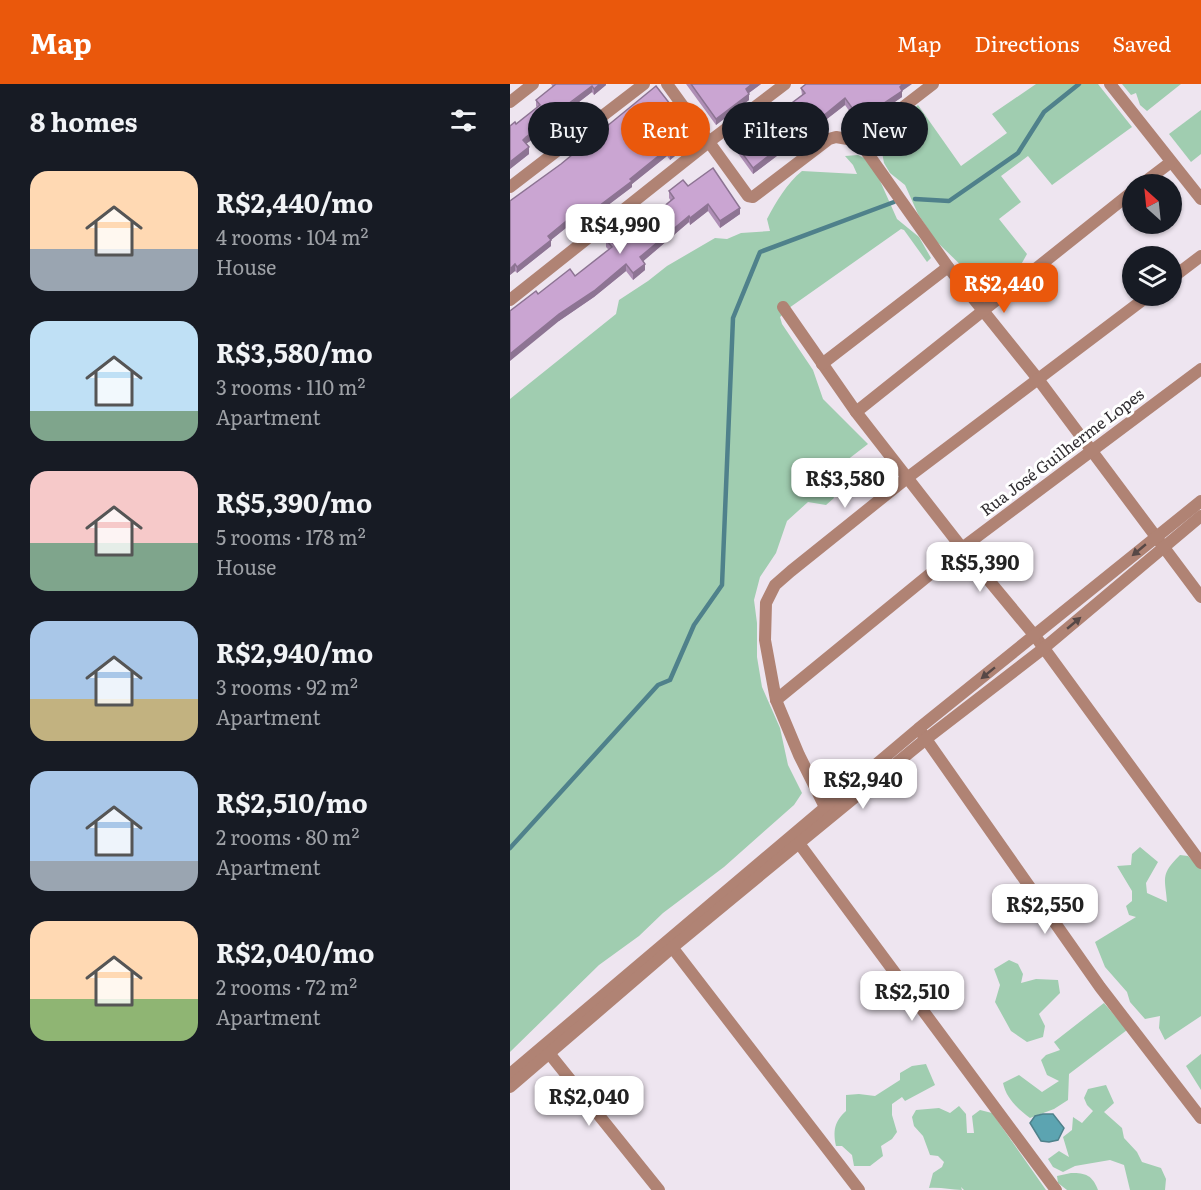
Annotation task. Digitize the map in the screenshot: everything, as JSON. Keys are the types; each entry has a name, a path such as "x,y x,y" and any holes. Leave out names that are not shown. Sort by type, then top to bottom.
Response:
{"street":[{"path":"510,102 533,84"},
{"path":"510,187 644,84"},
{"path":"667,84 681,102"},
{"path":"785,84 710,141 748,196 758,195 829,139 841,138"},
{"path":"910,102 933,84"},
{"path":"1110,84 1201,199"},
{"path":"510,300 691,156"},
{"path":"870,156 948,267 1038,379 1201,597"},
{"path":"1155,174 1171,162"},
{"path":"856,412 1122,200"},
{"path":"1182,270 1201,256"},
{"path":"822,364 948,267"},
{"path":"828,813 799,755 776,700 765,640 765,612 769,594 775,585 791,571 907,478 1135,306"},
{"path":"783,307 856,412 962,548 1035,636 1201,863"},
{"name":"Rua José Guilherme Lopes","path":"776,700 962,548 1201,369"},
{"path":"510,1074 546,1049 922,734 1035,636 1201,501"},
{"path":"922,734 1044,648 1201,516"},
{"path":"922,734 1100,987 1201,1118"},
{"path":"796,839 1056,1190"},
{"path":"670,944 859,1190"},
{"path":"510,1088 546,1049"},
{"path":"546,1049 659,1190"}],"green space":[{"path":"1036,84 1098,84 1132,127 1052,185 1028,156 1001,176 1021,202 999,219 1027,254 1018,270 1004,273 993,280 984,280 973,277 936,241 918,214 905,185 890,173 883,156 928,156 928,119 961,166 1007,133 992,114"},
{"path":"1122,84 1181,84 1147,111 1140,105 1136,93 1131,95"},
{"path":"1201,110 1201,154 1191,162 1169,134"},
{"path":"845,156 864,158 877,174 897,219 919,237 931,258 927,262 901,229 789,308 780,317 782,324 813,370 823,399 868,444 829,474 826,482 834,498 826,505 808,502 787,521 776,553 760,577 754,600 757,657 762,687 780,728 788,765 802,793 794,805 724,867 663,913 639,936 599,965 510,1052 510,399 616,314 619,300 667,266 715,238 727,239 741,233 770,231 767,219 787,187 802,171 857,174"},
{"path":"1140,847 1158,862 1146,883 1147,893 1167,902 1165,877 1169,867 1180,855 1188,856 1201,869 1201,1016 1165,1040 1159,1028 1160,1016 1145,1019 1130,1002 1127,992 1105,967 1095,942 1136,917 1129,915 1126,906 1132,901 1132,891 1117,866 1131,865 1132,854"},
{"path":"1009,960 1018,964 1023,974 1021,983 1036,979 1058,980 1060,993 1039,1014 1045,1026 1043,1037 1027,1042 1011,1031 995,1002 1000,985 994,969"},
{"path":"1104,1003 1127,1030 1069,1074 1068,1100 1054,1109 1030,1118 1013,1103 1003,1083 1019,1075 1042,1092 1059,1081 1047,1075 1041,1060 1046,1055 1060,1050 1054,1042"},
{"path":"1201,1054 1201,1090 1186,1066"},
{"path":"926,1064 935,1085 905,1101 902,1097 892,1104 892,1115 897,1132 892,1139 881,1146 883,1156 870,1166 854,1166 852,1155 842,1146 836,1146 835,1141 837,1123 846,1111 846,1095 875,1096 900,1080 900,1073 912,1066"},
{"path":"1106,1085 1114,1103 1104,1112 1122,1128 1124,1138 1137,1152 1142,1162 1161,1168 1166,1179 1165,1190 1130,1190 1124,1165 1110,1160 1075,1166 1063,1172 1053,1167 1048,1159 1059,1151 1069,1157 1063,1137 1072,1130 1073,1117 1082,1123 1093,1111 1084,1098 1088,1089"},
{"path":"959,1106 966,1114 967,1133 974,1133 972,1116 980,1110 992,1113 1046,1190 929,1188 933,1173 942,1167 944,1162 938,1156 930,1155 923,1136 914,1126 912,1117 916,1110 939,1108 950,1113"},
{"path":"1071,1173 1088,1176 1098,1190 1067,1190 1058,1183 1057,1176"}],"water":[{"path":"1053,1114 1064,1128 1058,1140 1041,1141 1030,1123 1035,1116"}],"building":[{"path":"556,84 600,84 594,89 592,86 571,102 538,102 536,100"},
{"path":"691,84 752,84 746,89 749,94 738,102 722,102 722,114 716,119 710,111 710,102 704,102"},
{"path":"806,84 903,84 900,87 902,91 886,102 848,102 845,98 829,111 829,102 793,102 805,93 801,88"},
{"path":"656,86 668,102 636,102"},
{"path":"528,114 528,136 523,140 528,148 510,162 510,126 515,122 516,124"},
{"path":"621,115 621,156 658,156 630,179 632,181 587,215 582,208 548,236 551,240 517,267 515,264 510,269 510,201 571,156 609,156 609,124"},
{"path":"744,156 768,156 753,168"},
{"path":"713,168 740,208 720,221 708,204 690,218 689,216 640,257 645,264 633,273 626,264 510,354 510,311 536,291 538,294 570,269 575,276 612,247 606,240 635,219 640,226 674,198 669,191 683,180 688,186"}],"waterway":[{"path":"915,199 949,201 1018,153 1044,112 1079,84"},
{"path":"510,848 658,685 670,680 694,625 722,585 733,318 760,252 894,202"}]}
